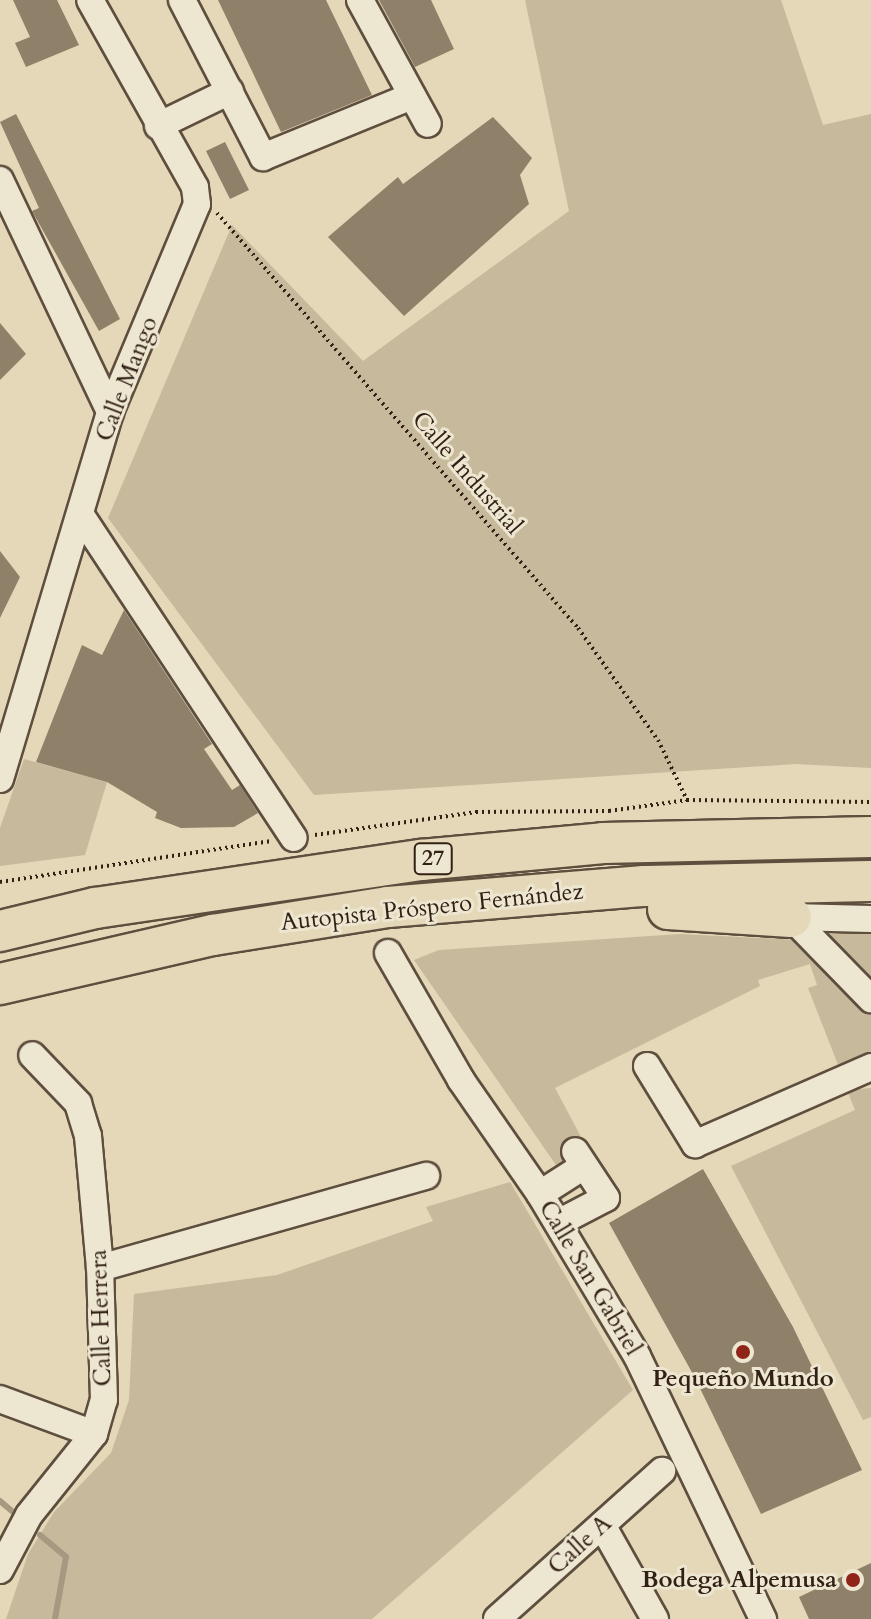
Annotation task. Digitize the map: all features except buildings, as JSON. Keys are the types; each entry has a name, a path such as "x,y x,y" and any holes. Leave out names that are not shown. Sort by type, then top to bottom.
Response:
{"highway":[{"name":"Autopista Próspero Fernández","path":"0,931 95,908 421,860 603,843 871,837"},
{"name":"Autopista Próspero Fernández","path":"0,984 285,920 460,899 644,886 871,881"},
{"path":"460,899 791,917"}],"street":[{"path":"90,0 195,187"},
{"path":"182,0 263,157 412,96"},
{"path":"360,0 428,124"},
{"path":"158,126 230,91"},
{"path":"0,180 110,412"},
{"name":"Calle Mango","path":"0,779 110,412 190,223 197,204 195,187"},
{"path":"80,514 294,838"},
{"path":"791,917 871,919"},
{"path":"791,917 871,999"},
{"name":"Calle San Gabriel","path":"388,953 461,1080 540,1194 637,1356 763,1619"},
{"name":"Calle Herrera","path":"0,1570 29,1515 94,1434 104,1400 100,1268 88,1136 78,1103 32,1055"},
{"path":"647,1066 695,1144 871,1067"},
{"path":"841,1078 871,1073"},
{"path":"540,1194 580,1158 606,1198 558,1223"},
{"path":"100,1268 426,1176"},
{"path":"0,1399 94,1434"},
{"name":"Calle A","path":"497,1619 662,1471"},
{"path":"602,1525 655,1619"}],"path":[{"name":"Calle Industrial","path":"195,187 578,628 658,740 687,800"}],"shaded area":[{"path":"525,0 781,0 823,125 871,114 871,768 796,764 314,795 108,518 232,225 363,361 569,211"},
{"path":"24,759 107,782 85,855 0,866 0,828"},
{"path":"819,926 871,929 871,988"},
{"path":"680,934 802,940 871,1008 871,1062 842,1075 808,988 817,985 810,964 758,980 760,986 555,1088 589,1152 565,1178 414,960 439,950"},
{"path":"871,1088 871,1417 863,1420 731,1166 855,1110 847,1090"},
{"path":"510,1182 633,1390 372,1619 6,1619 28,1554 54,1512 111,1453 129,1400 134,1294 277,1275 433,1221 426,1207"}],"waterway":[{"path":"0,1501 12,1511"},
{"path":"40,1535 66,1557 55,1619"}],"place":[{"name":"Pequeño Mundo","path":"743,1352"},
{"name":"Bodega Alpemusa","path":"853,1580"}]}
